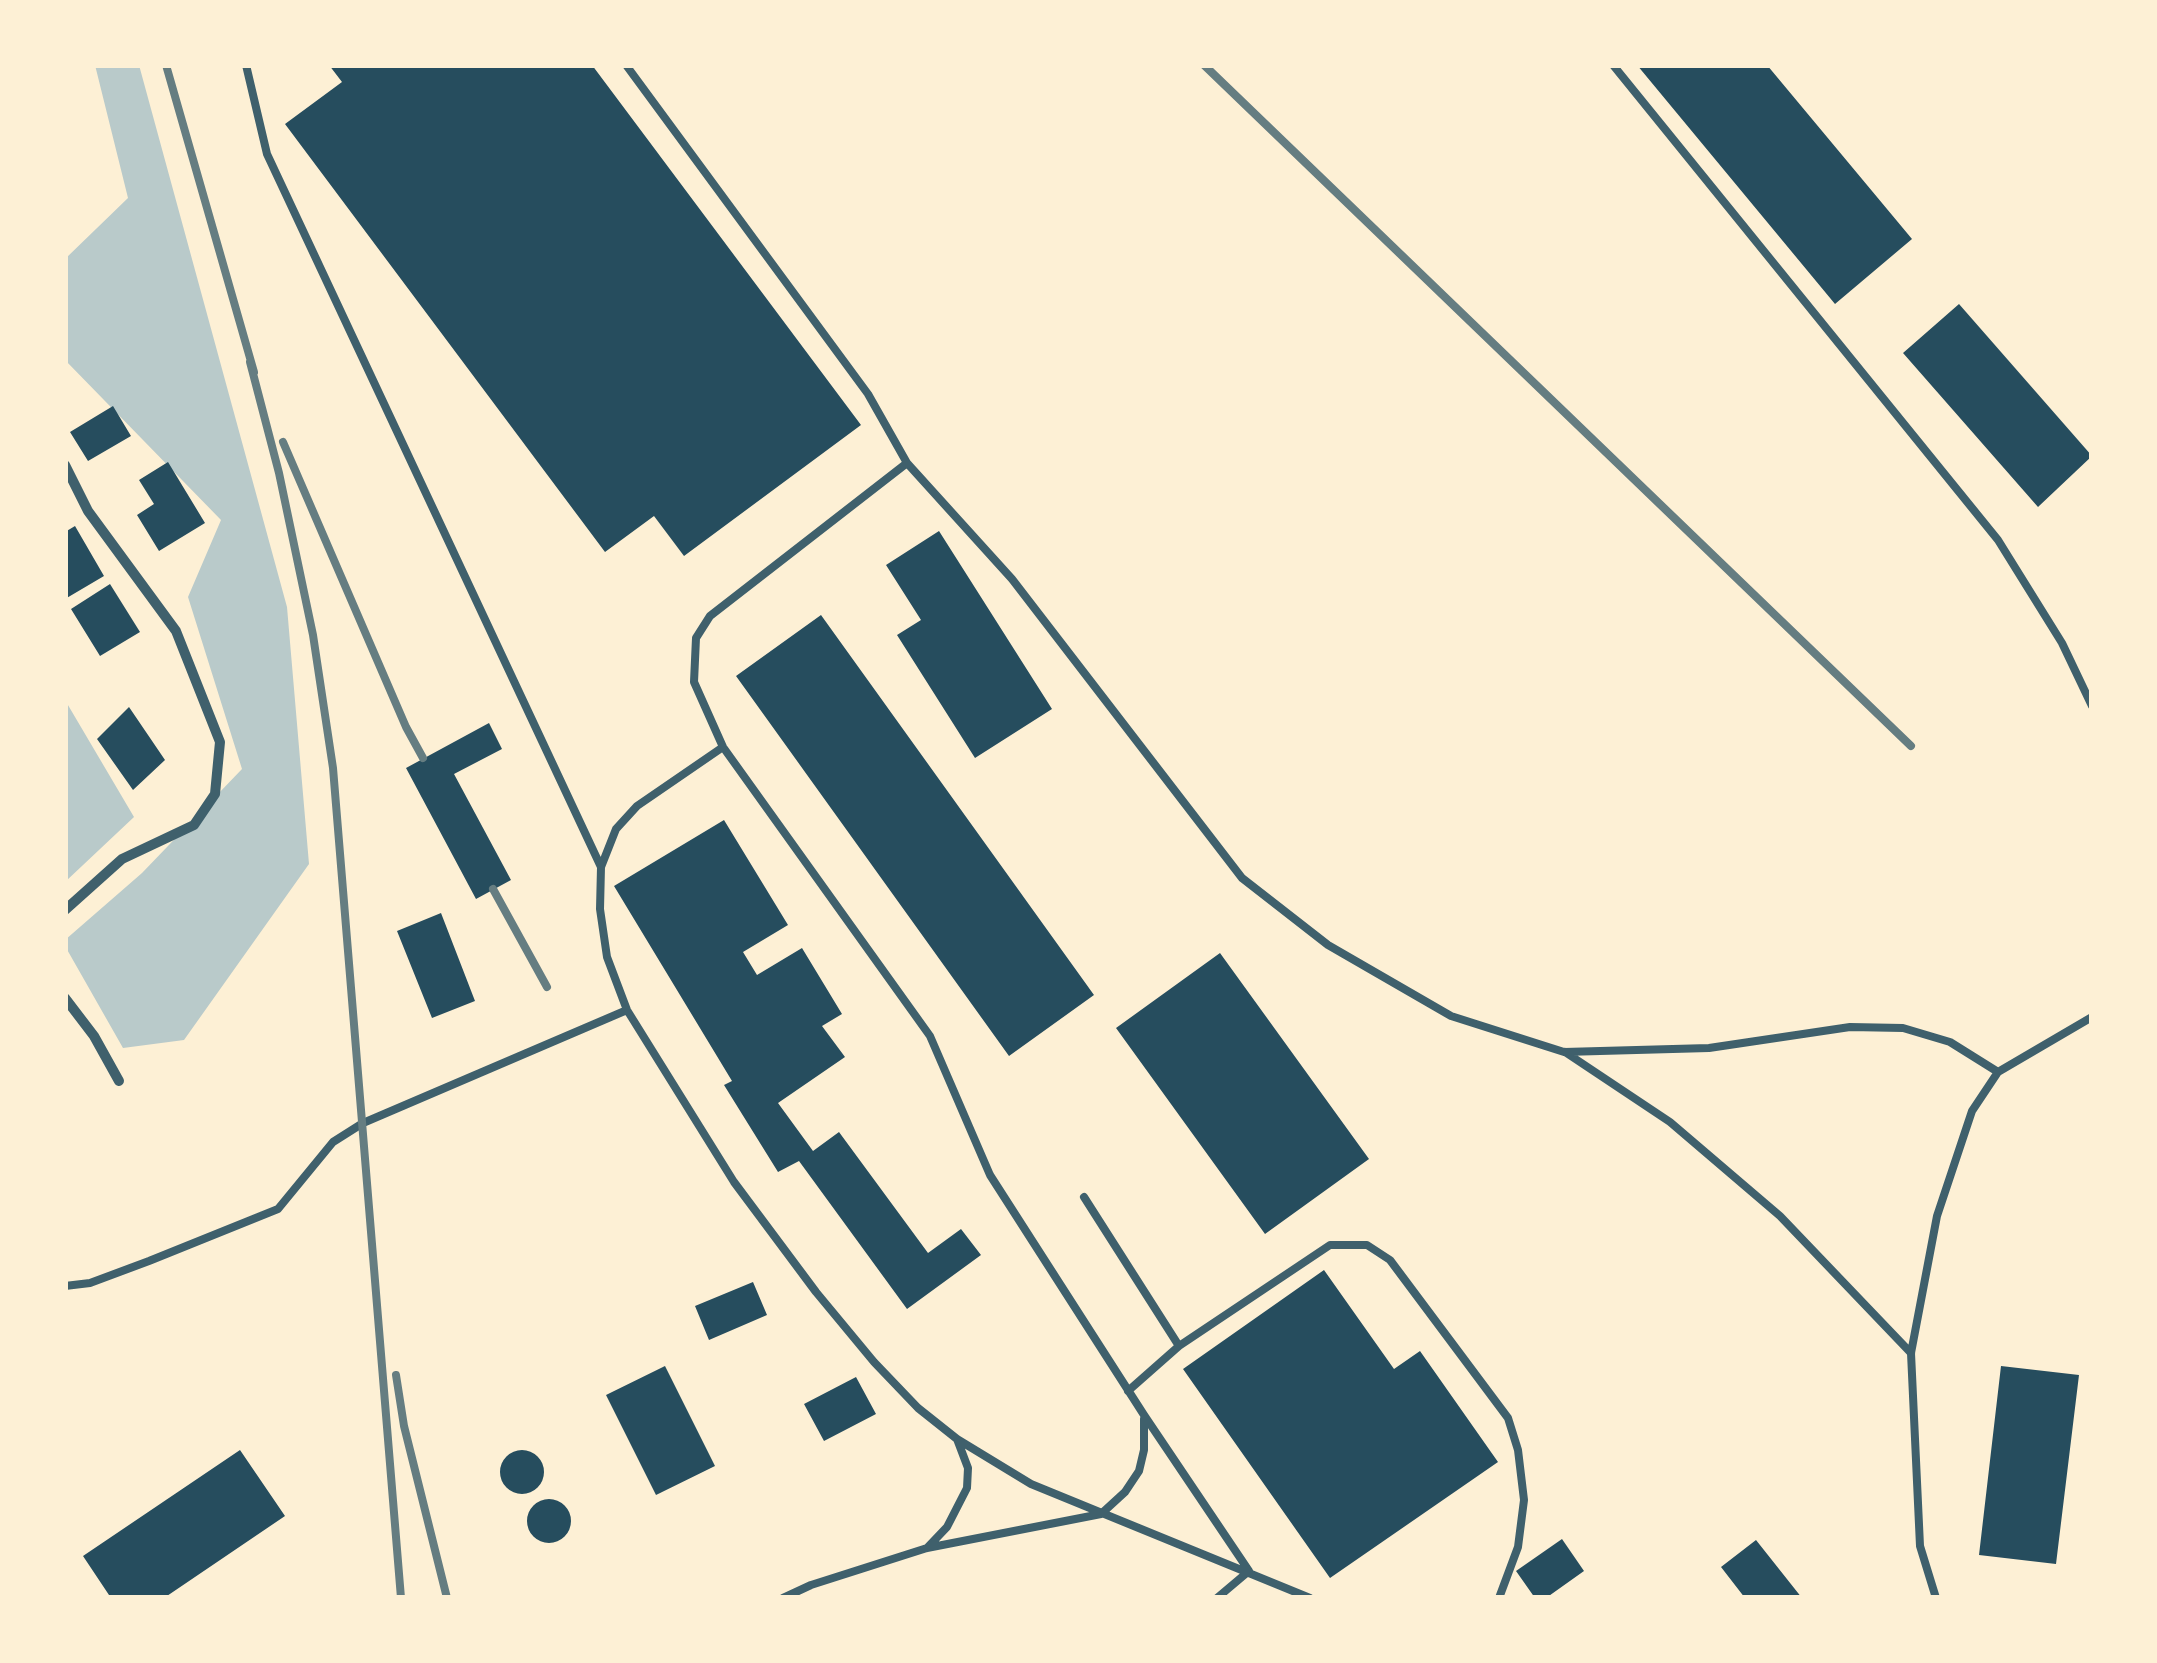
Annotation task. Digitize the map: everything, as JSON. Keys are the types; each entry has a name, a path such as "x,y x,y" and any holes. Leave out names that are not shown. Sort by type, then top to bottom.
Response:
{"street":[{"path":"65,465 88,511 176,631 220,742 215,794 194,825 122,859 65,910"},
{"path":"65,998 94,1036 118,1081"}],"lane":[{"path":"246,65 267,154 601,866"},
{"path":"626,65 868,394 907,463 1012,578 1242,878 1328,945 1450,1016 1564,1052 1670,1122 1780,1216 1911,1353"},
{"path":"1613,65 1998,540 2062,643 2092,706"},
{"path":"907,463 710,616 696,638 694,682 723,746 930,1036 990,1175 1249,1571"},
{"path":"723,746 638,806 616,828 601,866 600,909 606,957 627,1010 734,1182 816,1292 896,1385 957,1439 1031,1484 1310,1598"},
{"path":"65,1286 90,1283 278,1209 333,1142 362,1123 627,1010"},
{"path":"1936,1598 1920,1546 1911,1353 1937,1216 1972,1111 1998,1072 2092,1017"},
{"path":"1564,1052 1709,1048 1850,1027 1903,1028 1950,1042 1998,1072"},
{"path":"1084,1197 1179,1346"},
{"path":"1128,1391 1179,1346 1330,1245 1366,1245 1390,1260 1508,1418 1518,1450 1524,1500 1518,1547 1498,1598"},
{"path":"783,1598 811,1585 927,1548 1101,1514 1125,1492 1139,1471 1144,1450 1144,1415"},
{"path":"927,1548 948,1527 967,1488 968,1468 957,1439"},
{"path":"1217,1598 1249,1571"}],"shaded area":[{"path":"95,65 139,65 287,607 309,864 184,1040 123,1048 65,940 142,873 242,769 188,597 221,520 65,360 65,259 128,198"},
{"path":"65,700 134,817 65,882"}],"building":[{"path":"329,65 592,65 861,425 684,556 654,516 605,552 285,124 342,82"},
{"path":"1637,65 1767,65 1912,239 1835,304"},
{"path":"1959,304 2092,456 2038,507 1903,353"},
{"path":"113,406 131,436 88,461 70,432"},
{"path":"168,462 205,523 159,551 137,515 154,504 139,480"},
{"path":"75,526 104,576 65,599 65,532"},
{"path":"939,531 1052,709 975,758 897,635 921,620 886,565"},
{"path":"110,584 140,632 100,656 71,609"},
{"path":"821,615 1094,995 1009,1056 736,676"},
{"path":"129,707 165,760 133,790 97,739"},
{"path":"489,723 502,749 454,774 511,880 476,899 406,768"},
{"path":"724,820 788,925 743,952 757,975 802,948 842,1014 822,1026 845,1057 778,1103 813,1151 839,1132 928,1253 961,1229 981,1255 907,1309 799,1161 778,1172 724,1085 732,1081 614,886"},
{"path":"441,913 475,1001 432,1018 397,931"},
{"path":"1220,953 1369,1159 1265,1234 1116,1028"},
{"path":"1324,1270 1394,1369 1420,1351 1498,1462 1330,1578 1183,1369"},
{"path":"753,1282 767,1315 709,1340 695,1306"},
{"path":"665,1366 715,1466 656,1495 606,1395"},
{"path":"2001,1366 2079,1375 2056,1564 1979,1555"},
{"path":"856,1377 876,1414 824,1441 804,1404"},
{"path":"240,1450 285,1516 164,1598 111,1598 83,1556"},
{"path":"522,1450 538,1456 544,1472 538,1488 522,1494 506,1488 500,1472 506,1456"},
{"path":"549,1499 565,1505 571,1521 565,1537 549,1543 533,1537 527,1521 533,1505"},
{"path":"1562,1539 1584,1571 1546,1598 1535,1598 1516,1571"},
{"path":"1756,1540 1802,1598 1745,1598 1721,1567"}],"railway":[{"path":"166,65 254,372"},
{"path":"1204,65 1911,746"},
{"path":"250,362 279,473 313,635 333,768 401,1598"},
{"path":"283,442 423,758"},
{"path":"493,889 547,987"},
{"path":"396,1375 404,1426 447,1598"}]}
